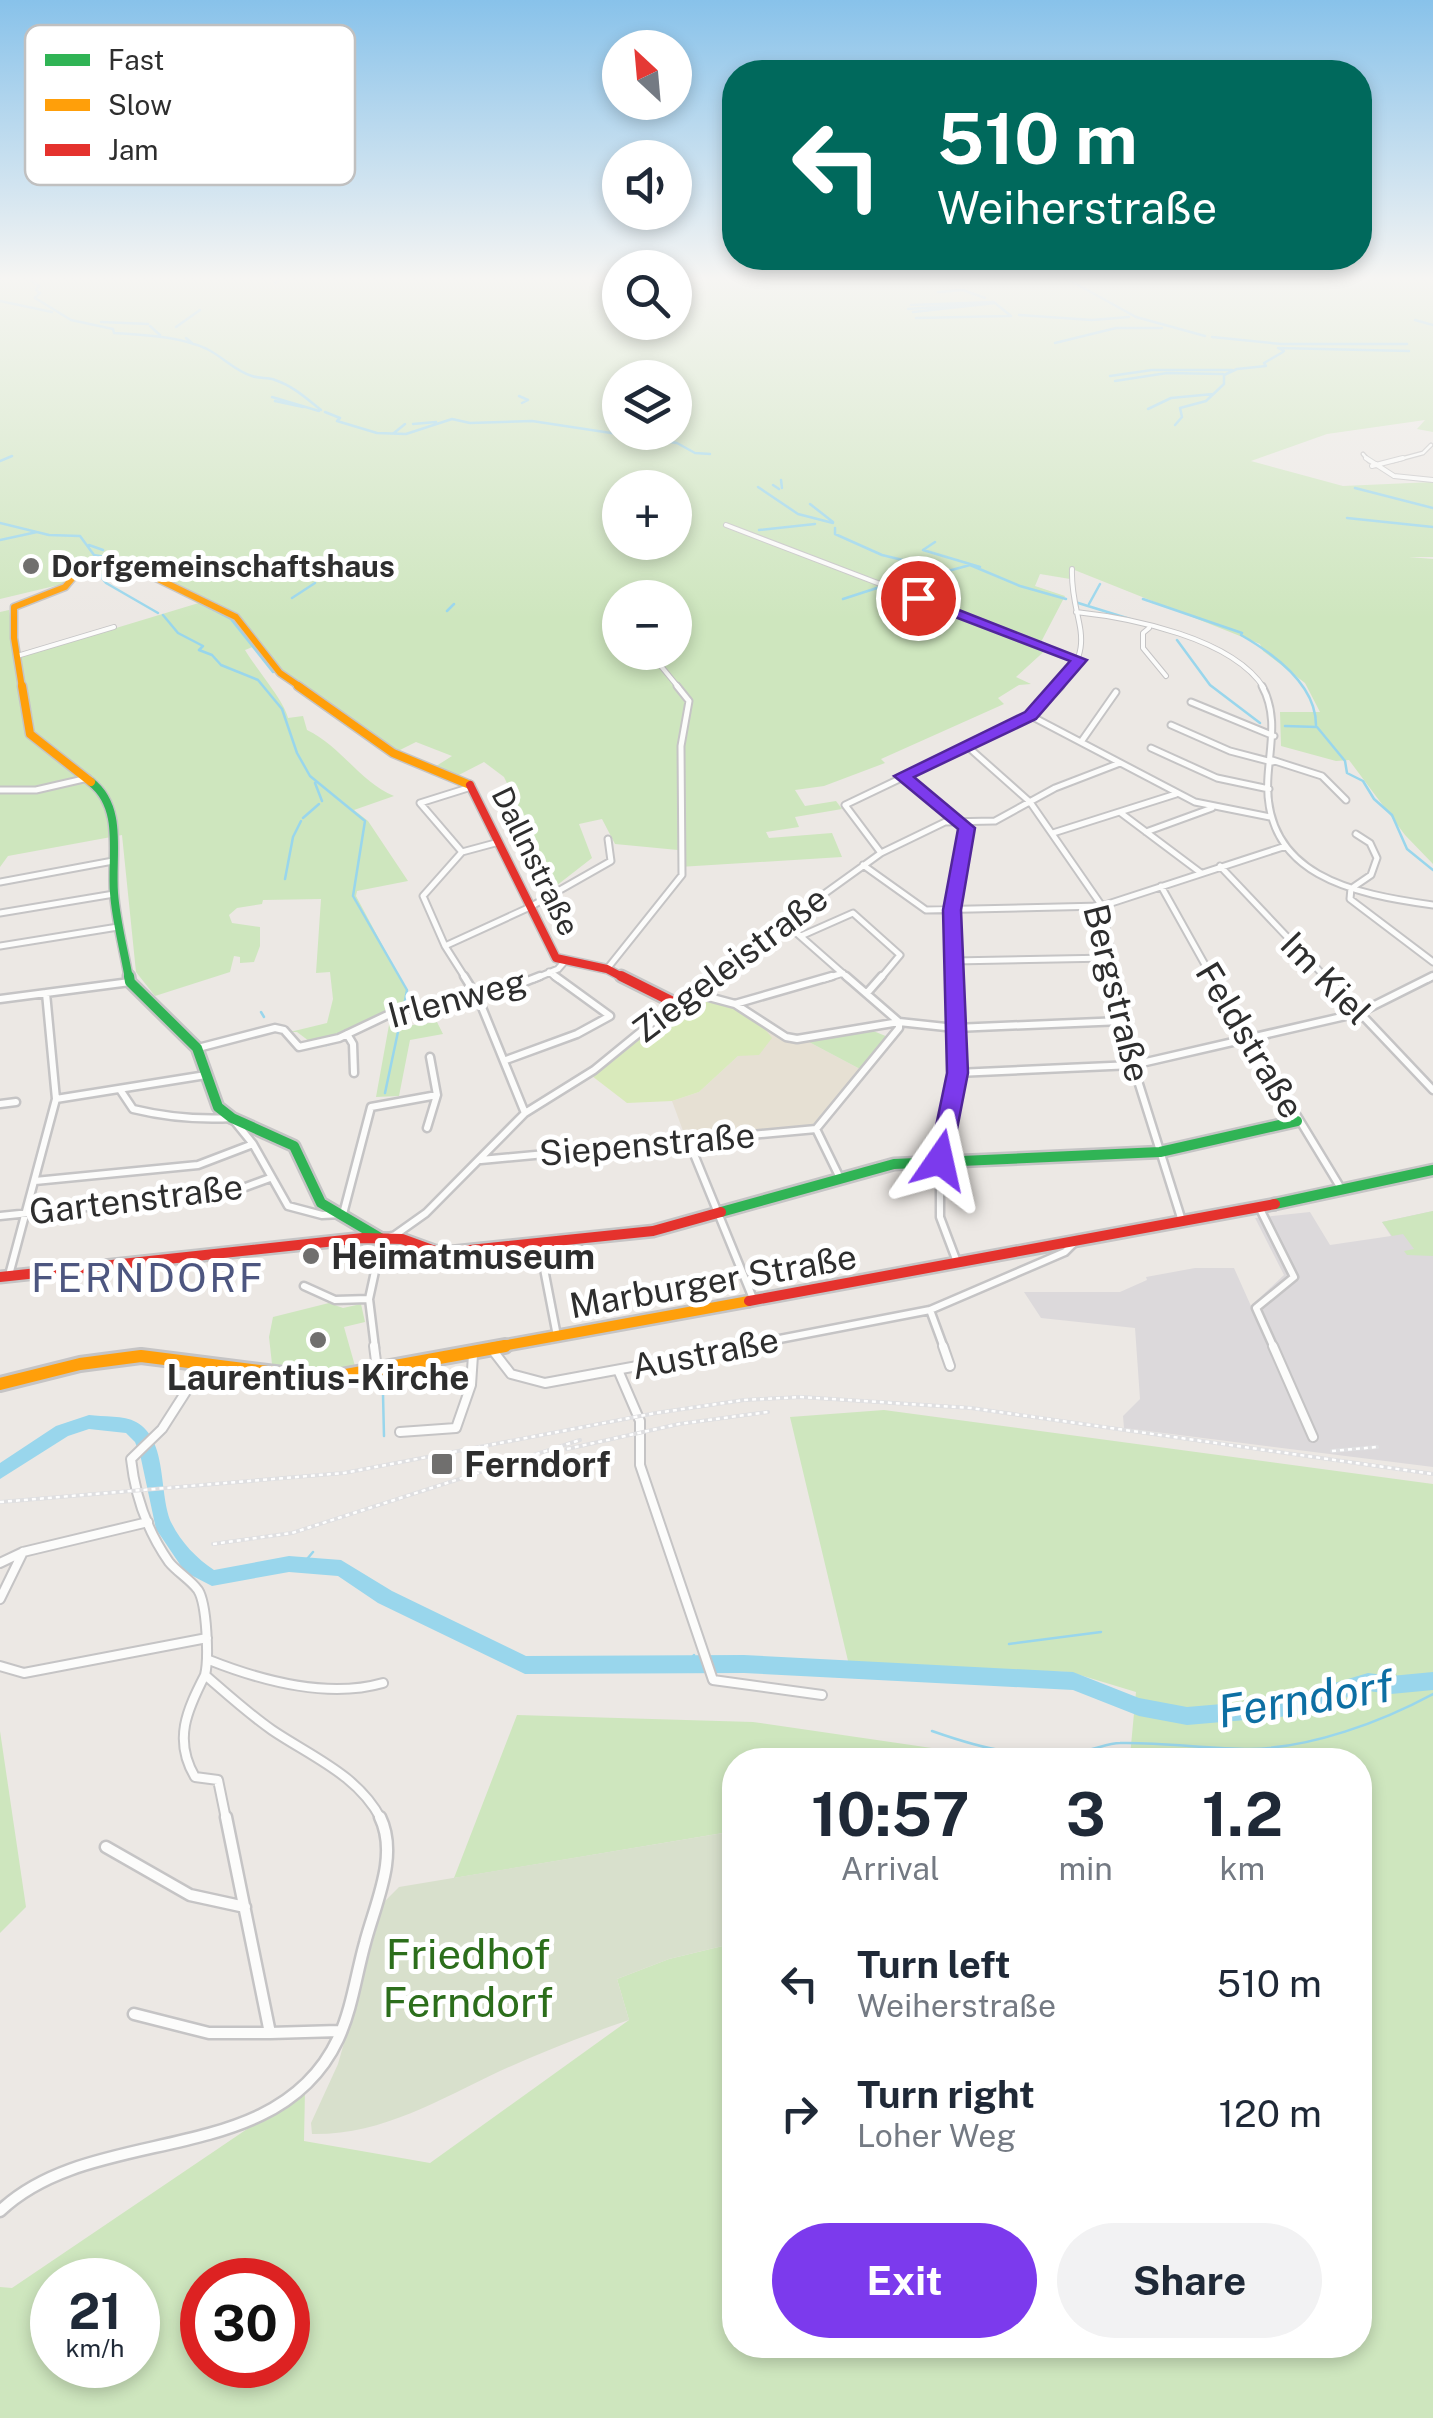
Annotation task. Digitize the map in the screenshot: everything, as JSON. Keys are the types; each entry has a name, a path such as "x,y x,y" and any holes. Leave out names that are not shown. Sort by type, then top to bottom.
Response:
{"street":[{"path":"1372,466 1423,453 1431,445"},
{"path":"1363,454 1372,466 1388,475 1432,478"},
{"path":"726,526 1080,660"},
{"name":"Dallnstraße","path":"17,656 14,607 67,588 78,579 85,562 121,561 236,617 280,673 393,753 473,786 556,958 607,969 675,1004"},
{"path":"881,853 845,805 1031,716 1080,660 1084,633 1070,598 1072,569"},
{"path":"1076,612 1148,628 1215,650 1251,671 1268,696 1274,736 1270,817 1286,846 1315,871 1352,888 1433,905"},
{"path":"114,628 17,656 30,734 106,794 114,830 118,927 130,982 196,1048 218,1107 232,1118 294,1146 321,1203 382,1239"},
{"path":"1148,628 1143,648 1166,676"},
{"path":"607,969 682,876 682,746 689,702 664,670"},
{"path":"1080,742 1116,692"},
{"path":"1190,702 1274,736"},
{"path":"1031,716 1176,794 1212,808 1270,817"},
{"path":"1172,725 1230,751 1322,776 1346,800"},
{"name":"Bergstraße","path":"967,746 1030,802 1102,906 1133,1064 1182,1222"},
{"path":"1151,748 1217,778 1269,789"},
{"name":"Ziegeleistraße","path":"382,1239 395,1235 426,1213 525,1114 594,1070 782,920 881,853 945,822 994,821 1055,788 1120,763"},
{"path":"902,776 967,828 952,910 957,1073 940,1160 940,1218 958,1264"},
{"path":"0,790 36,790 89,778"},
{"path":"462,852 420,803 473,786"},
{"path":"1054,833 1176,794"},
{"path":"1145,832 1212,808"},
{"path":"1120,812 1201,873"},
{"path":"1356,834 1374,849 1376,867 1352,888 1350,898 1433,962"},
{"path":"445,946 532,908 610,860 608,840"},
{"path":"499,842 462,852 423,896 445,946 480,1000 525,1114"},
{"path":"863,865 926,910 1102,906 1286,846"},
{"path":"0,882 113,861"},
{"name":"Im Kiel","path":"1220,866 1433,1090"},
{"name":"Feldstraße","path":"1161,886 1248,1041 1343,1192"},
{"path":"0,913 114,894"},
{"path":"802,936 853,913 900,955 867,994"},
{"path":"782,920 898,1022 899,1028 816,1129 838,1176"},
{"path":"0,946 118,927"},
{"path":"954,961 1110,958"},
{"name":"Irlenweg","path":"196,1048 275,1028 284,1030 305,1048 398,1010 480,1000 548,972 566,960"},
{"path":"506,1060 578,1034 610,1016 548,972"},
{"path":"735,1004 844,973"},
{"path":"957,1073 1133,1064 1248,1041 1359,1013 1433,976"},
{"path":"0,999 130,982"},
{"path":"689,992 735,1004 786,1037 797,1039 898,1022 955,1028 1122,1020"},
{"path":"46,994 56,1099 36,1181 4,1277 364,1238 402,1239 451,1252 653,1230 838,1176 894,1164 1160,1152 1297,1121"},
{"name":"Irlenweg","path":"347,1034 353,1044 354,1074"},
{"path":"427,1128 437,1095 430,1057"},
{"path":"56,1099 206,1075"},
{"path":"122,1091 133,1110 148,1114 202,1120 232,1118"},
{"path":"343,1214 371,1107 437,1095"},
{"path":"0,1104 16,1102"},
{"path":"232,1118 288,1206 322,1215 343,1214"},
{"name":"Siepenstraße","path":"478,1160 816,1129"},
{"path":"690,1142 754,1301"},
{"path":"36,1181 198,1164 252,1144"},
{"name":"Marburger Straße","path":"0,1384 135,1357 168,1357 301,1380 377,1370 1259,1208 1433,1170"},
{"name":"Gartenstraße","path":"0,1216 232,1192 270,1178"},
{"path":"1259,1208 1294,1276 1256,1308 1313,1437"},
{"path":"377,1370 369,1299 382,1239"},
{"name":"Austraße","path":"493,1350 503,1371 532,1382 618,1370 930,1310 1065,1252 1075,1242"},
{"path":"539,1243 557,1337"},
{"path":"304,1286 346,1304 369,1299"},
{"path":"930,1310 950,1366"},
{"path":"400,1432 456,1428 470,1384 472,1354"},
{"path":"204,1364 194,1384 131,1460 135,1492 148,1522 170,1563 200,1592 209,1660 179,1726 184,1764 194,1777 218,1780 270,2033"},
{"path":"618,1370 638,1416 640,1465 713,1680 822,1695"},
{"path":"0,1563 23,1552 148,1522"},
{"path":"0,1599 23,1552"},
{"path":"0,1666 24,1673 206,1638"},
{"path":"209,1660 261,1678 365,1691 383,1682"},
{"path":"0,2211 16,2194 55,2172 225,2131 299,2091 333,2049 383,1874 387,1844 381,1820 355,1782 272,1730 204,1675"},
{"path":"106,1847 180,1892 224,1907 246,1907"},
{"path":"134,2014 210,2033 339,2031"}],"shaded area":[{"path":"756,1016 786,1039 809,1042 860,1069 810,1128 686,1139 672,1101 699,1092 738,1056"},
{"path":"1433,1211 1433,1467 1124,1428 1123,1416 1140,1399 1135,1328 1041,1318 1024,1292 1120,1292 1147,1280 1146,1277 1195,1268 1234,1268 1251,1306 1284,1275 1255,1218 1310,1212 1330,1245 1391,1236 1382,1222"}],"green space":[{"path":"0,393 602,393 602,450 692,450 692,393 1433,393 1433,432 1417,429 1425,420 1327,434 1251,461 1343,486 1433,482 1433,557 1409,557 1433,559 1433,864 1405,835 1349,760 1336,761 1281,746 1280,712 1320,712 1305,683 1263,651 1260,644 1072,569 1070,579 1040,574 1035,586 1065,596 1041,642 1050,646 1016,677 1031,684 1019,685 998,698 1004,704 881,759 885,763 824,786 795,790 805,806 836,801 842,809 795,817 799,827 766,832 769,838 832,833 842,857 679,867 678,850 615,844 602,819 579,824 592,858 556,886 504,777 484,762 451,779 430,770 452,756 416,742 392,754 285,674 255,646 245,650 288,718 303,716 307,730 394,796 354,810 368,821 408,881 357,891 356,896 409,995 407,1007 392,1009 313,1044 297,1032 290,1032 327,1023 333,999 330,972 316,973 321,899 263,900 262,904 237,908 229,915 232,923 260,927 260,946 254,962 240,963 240,957 234,956 230,972 155,996 136,972 122,835 8,856 0,867 0,612 9,610 17,658 202,602 134,567 0,599"},
{"path":"695,997 739,1009 772,1038 759,1055 738,1056 699,1092 672,1101 627,1103 592,1076"},
{"path":"407,1011 405,1026 437,1022 443,1034 410,1040 399,1096 376,1097 391,1014"},
{"path":"871,1030 888,1037 860,1069 809,1042"},
{"path":"1433,1211 1433,1256 1407,1255 1404,1251 1414,1249 1403,1234 1392,1236 1382,1222"},
{"path":"329,1303 343,1308 361,1304 365,1322 344,1327 355,1366 302,1373 272,1364 269,1337 273,1317"},
{"path":"884,1410 1433,1484 1433,2418 0,2418 0,2287 12,2288 30,2276 30,2388 160,2388 160,2258 56,2258 305,2090 304,2141 430,2163 629,2020 617,1979 669,1959 722,1946 722,2358 1372,2358 1372,1748 1131,1748 1136,1692 1070,1672 849,1665 790,1417"},
{"path":"517,1715 753,1722 932,1748 722,1748 722,1833 454,1878"},
{"path":"0,1731 26,1907 0,1933"},
{"name":"Friedhof Ferndorf","path":"722,1833 722,1946 669,1959 617,1979 629,2020 532,2057 386,2122 363,2129 312,2134 311,2123 338,2064 384,1902 399,1887"}],"waterway":[{"path":"299,393 321,410"},
{"path":"1175,425 1182,417 1180,408 1206,401 1215,393"},
{"path":"1148,409 1171,398 1213,394"},
{"path":"519,396 528,400 522,403"},
{"path":"272,397 319,411"},
{"path":"275,401 303,407"},
{"path":"325,412 340,418 337,421 377,433 406,434 452,419 470,423 532,421 677,443 695,453 710,454"},
{"path":"413,424 436,422"},
{"path":"394,433 405,424"},
{"path":"0,461 12,456"},
{"path":"781,480 782,488"},
{"path":"773,485 779,489"},
{"path":"758,487 798,514 833,523"},
{"path":"1355,488 1433,508"},
{"path":"810,504 833,522"},
{"path":"1347,518 1433,527"},
{"path":"0,523 37,532"},
{"path":"759,530 815,524"},
{"path":"835,528 835,534 882,555 948,571 970,565 1020,586 1066,599"},
{"path":"0,540 37,532"},
{"path":"37,532 80,536 94,555 110,558"},
{"path":"935,542 923,550 980,567"},
{"path":"89,545 103,550"},
{"path":"162,578 169,562"},
{"path":"109,563 101,577 106,583 158,613"},
{"path":"167,582 175,573 188,568"},
{"path":"888,585 937,569"},
{"path":"292,598 315,583"},
{"path":"1089,604 1100,584"},
{"path":"843,599 880,587"},
{"path":"1143,599 1242,633"},
{"path":"1075,602 1130,619"},
{"path":"200,603 231,619 273,672"},
{"path":"447,611 454,604"},
{"path":"163,615 178,633 203,646 199,650 212,655 221,665 258,680 282,709 297,753 310,776 365,821 353,896 407,990 404,1006"},
{"path":"1241,635 1291,672 1309,696 1316,725"},
{"path":"1177,640 1210,685 1260,723"},
{"path":"1285,726 1317,727 1345,761 1347,773 1363,781 1374,799 1392,815 1407,849 1433,870"},
{"path":"315,783 322,801"},
{"path":"303,818 319,804"},
{"path":"285,879 293,837 301,821"},
{"path":"261,1012 264,1017"},
{"path":"385,1093 402,1013"},
{"path":"326,1045 339,1041"},
{"path":"383,1394 384,1436"},
{"name":"Ferndorf","path":"0,1472 62,1431 89,1422 130,1427 141,1437 149,1454 162,1524 192,1566 212,1578 289,1564 341,1568 385,1597 525,1665 744,1664 1073,1681 1139,1707 1187,1716 1281,1708 1368,1682 1391,1685 1433,1681"},
{"path":"302,1565 313,1552"},
{"path":"1009,1644 1101,1632"},
{"path":"686,1665 694,1655"},
{"path":"1262,1748 1345,1732 1433,1694"},
{"path":"932,1731 988,1748"},
{"path":"1094,1748 1120,1743 1218,1748"}],"railway":[{"path":"0,1502 344,1473 656,1413 744,1400 801,1397 971,1408 1433,1474"},
{"path":"567,1449 679,1424 768,1412"},
{"path":"213,1544 292,1533 580,1440"},
{"path":"1332,1451 1377,1447"}],"traffic: fast":[{"path":"91,782 106,794 114,830 114,894 130,982 197,1048 218,1107 232,1118 294,1146 321,1203 382,1239"},
{"path":"721,1212 894,1164 1160,1152 1297,1121"},
{"path":"1275,1204 1433,1170"}],"traffic: slow":[{"path":"91,782 30,734 14,638 14,607 65,587 85,563 121,561 236,617 280,673 393,753 470,785"},
{"path":"0,1384 80,1364 141,1356 181,1358 324,1379 749,1301"}],"traffic: jam":[{"path":"470,785 556,958 607,969 675,1003"},
{"path":"749,1301 1275,1204"},
{"path":"0,1277 363,1238 402,1239 435,1251 451,1252 653,1231 721,1212"}],"place":[{"name":"Dorfgemeinschaftshaus","path":"31,566"},
{"name":"Heimatmuseum","path":"311,1256"},
{"name":"Laurentius-Kirche","path":"318,1340"},
{"name":"Ferndorf","path":"442,1464"}],"district":[{"name":"FERNDORF","path":"148,1277"}],"route":[{"path":"918,598 1080,660 1031,716 902,776 940,802 967,828 952,910 957,1073 940,1160"}]}
